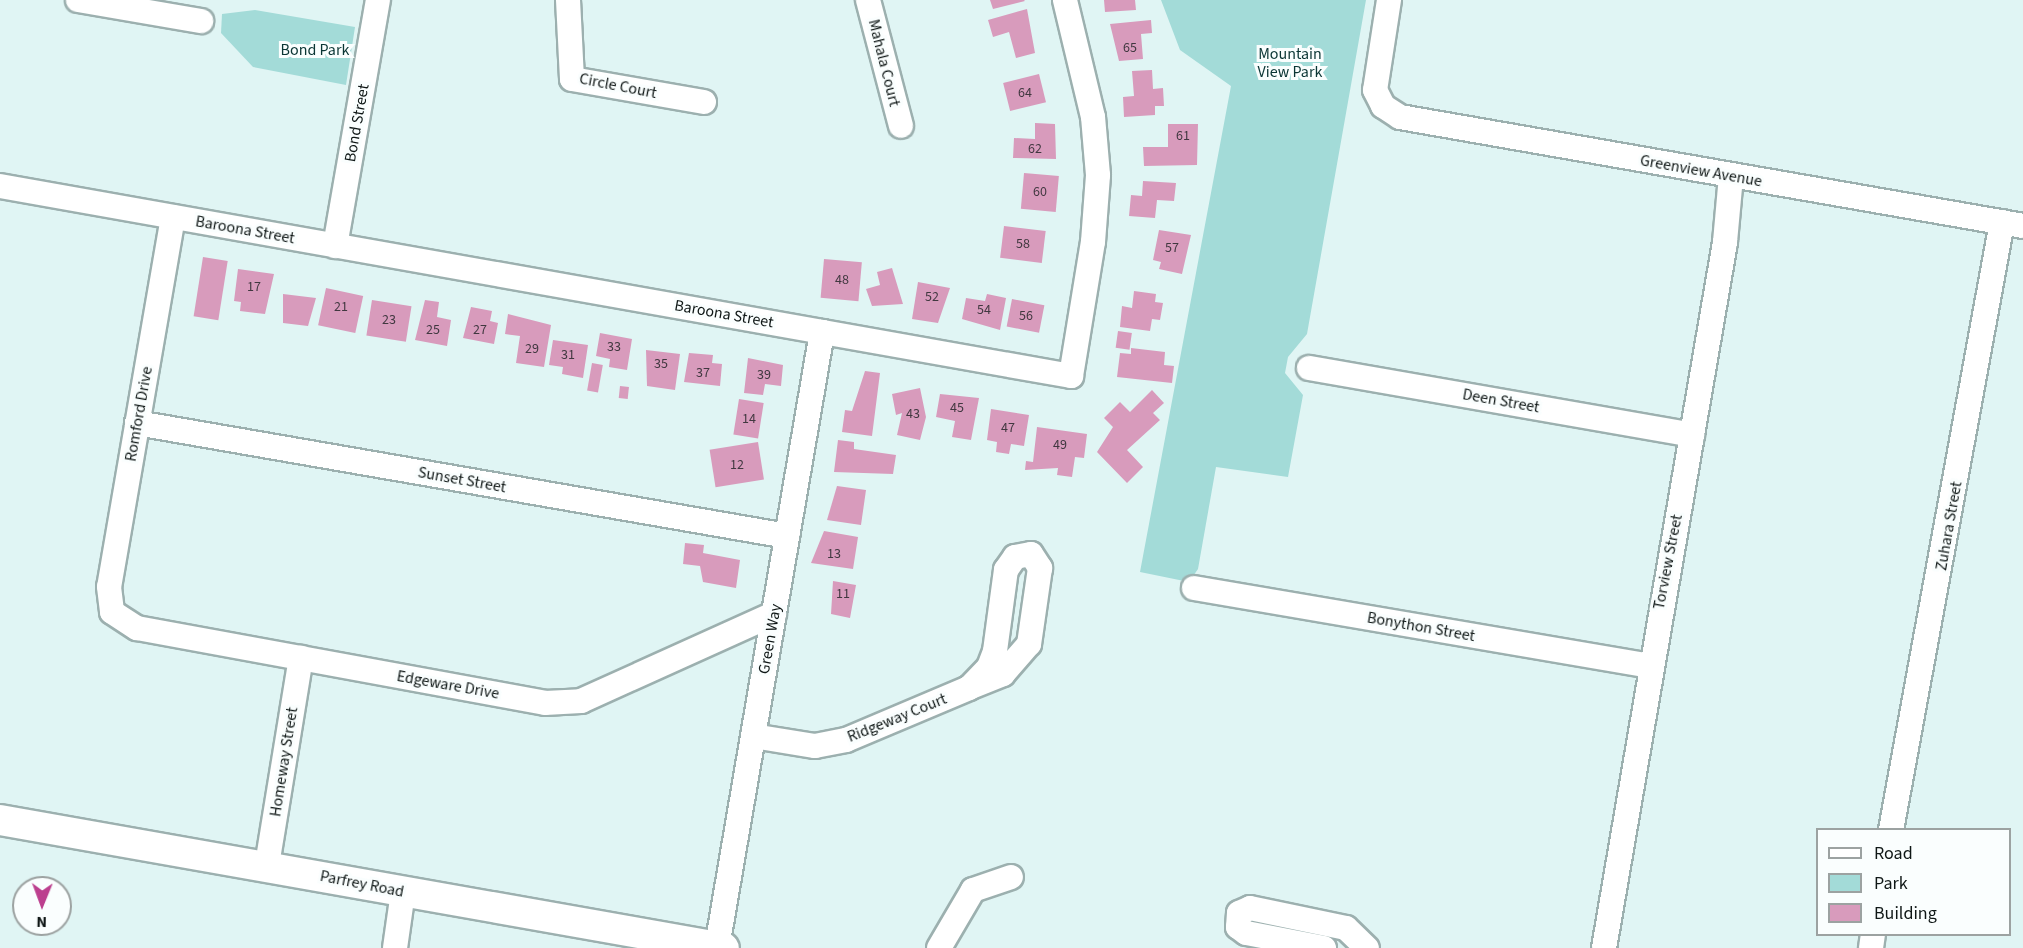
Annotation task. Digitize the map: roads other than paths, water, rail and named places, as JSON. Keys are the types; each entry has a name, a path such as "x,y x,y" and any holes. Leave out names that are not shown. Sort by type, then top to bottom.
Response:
{"main road":[{"name":"Parfrey Road","path":"0,820 720,947"}],"street":[{"path":"78,0 201,21"},
{"name":"Bond Street","path":"335,246 378,0"},
{"name":"Circle Court","path":"568,0 572,79 704,102"},
{"name":"Mahala Court","path":"868,0 900,126"},
{"name":"Baroona Street","path":"0,186 1071,376 1093,242 1098,175 1093,117 1065,0"},
{"name":"Greenview Avenue","path":"1389,0 1375,90 1383,106 1400,117 2012,224"},
{"name":"Torview Street","path":"1604,948 1648,666 1692,435 1725,242 1731,176"},
{"name":"Romford Drive","path":"112,612 109,587 173,217"},
{"name":"Zuhara Street","path":"1891,828 2012,224"},
{"name":"Green Way","path":"720,947 753,736 822,332"},
{"name":"Deen Street","path":"1309,368 1692,435"},
{"name":"Sunset Street","path":"138,423 787,536"},
{"name":"Ridgeway Court","path":"753,736 815,746 846,740 1003,674 1029,644 1040,568 1031,554 1015,557 1006,570 992,659 969,688"},
{"name":"Bonython Street","path":"1194,588 1648,666"},
{"name":"Edgeware Drive","path":"112,612 137,628 545,703 581,701 774,614"},
{"name":"Homeway Street","path":"267,866 301,658"},
{"path":"939,948 974,890 1011,877"},
{"path":"394,948 403,892"},
{"path":"1324,948 1246,933 1238,927 1239,913 1250,908 1346,928 1367,948"}],"park label":[{"name":"Bond Park","path":"315,50"},
{"name":"Mountain View Park","path":"1290,63"}]}
